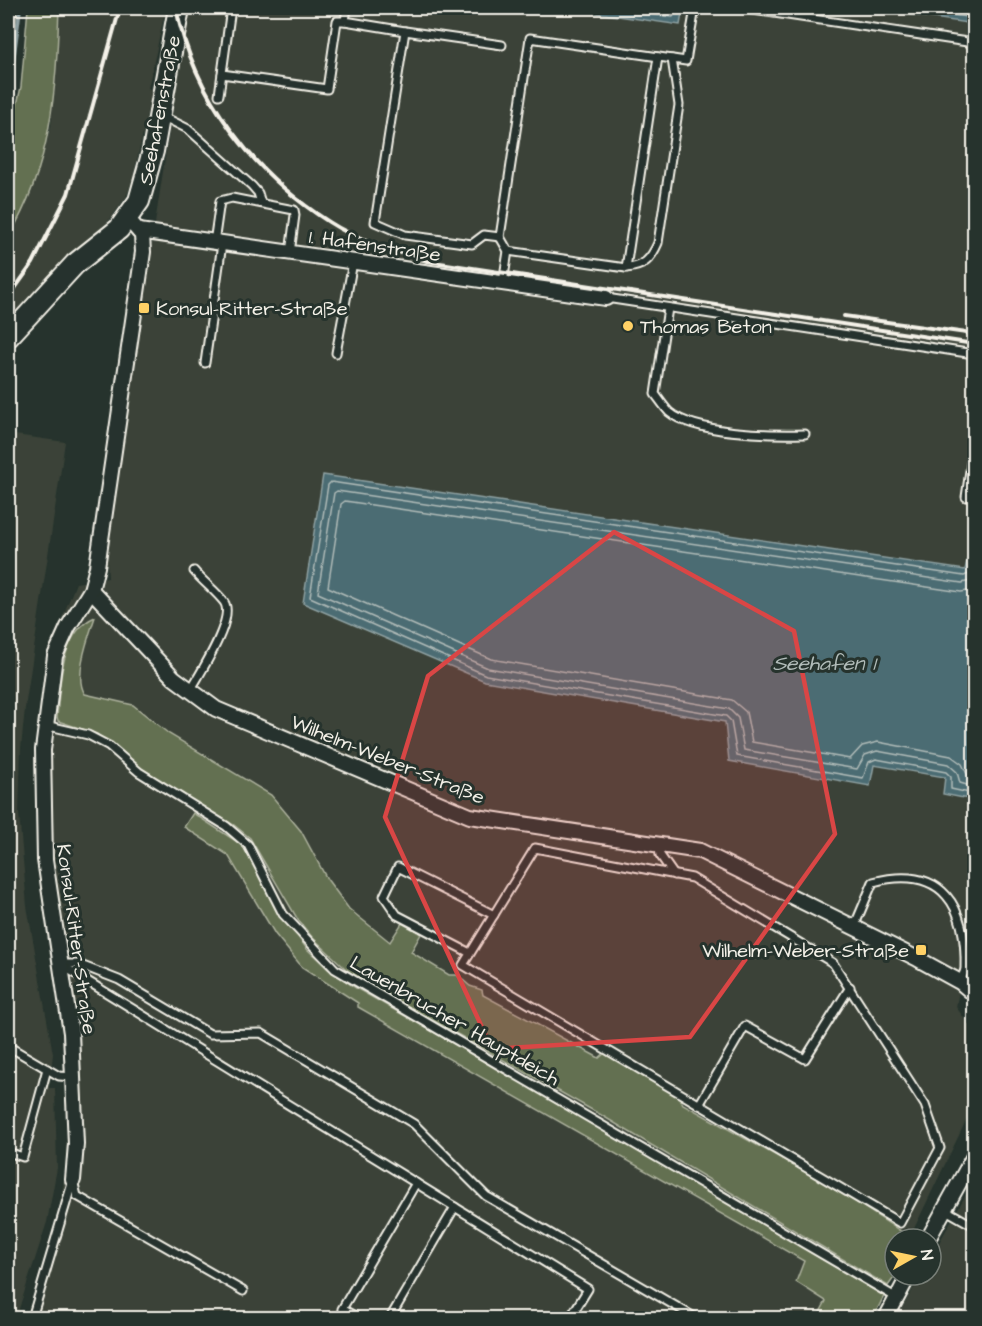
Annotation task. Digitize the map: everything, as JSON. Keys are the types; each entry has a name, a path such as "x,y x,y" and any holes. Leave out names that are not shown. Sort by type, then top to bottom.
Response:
{"main road":[{"name":"Seehafenstraße","path":"8,337 75,264 134,225 144,191 179,8"}],"street":[{"name":"1. Hafenstraße","path":"134,225 218,243 606,298"},
{"name":"Konsul-Ritter-Straße","path":"73,1180 76,1144 74,1077 69,1021 45,860 43,795 45,725 55,656 68,627 91,591 143,252 134,225"},
{"name":"Wilhelm-Weber-Straße","path":"91,591 190,692 216,709 470,816 700,851 854,927 963,976 975,994"},
{"path":"934,1227 975,1156"},
{"path":"886,1318 903,1287"}],"lane":[{"path":"219,94 231,8"},
{"path":"345,21 347,8"},
{"path":"503,283 508,251 500,237 530,38 686,62 694,8"},
{"path":"740,8 975,43"},
{"path":"222,74 327,89 337,21 502,45"},
{"path":"405,31 375,222 405,234 472,244 484,235 500,237"},
{"path":"626,268 657,57"},
{"path":"508,251 626,268 639,267 652,257 658,243 679,105 672,59"},
{"path":"159,115 188,129 252,186 258,193 261,203"},
{"path":"205,363 218,243 220,201 232,198 296,212 290,253"},
{"path":"336,353 353,262"},
{"path":"606,298 975,354"},
{"path":"668,308 655,394 670,413 696,425 765,435 805,434"},
{"path":"966,497 975,444"},
{"path":"190,692 214,649 227,613 225,603 194,572"},
{"name":"Lauenbrucher Hauptdeich","path":"45,725 88,735 109,747 139,772 226,826 248,845 283,914 335,969 897,1298"},
{"path":"658,844 660,855 674,875"},
{"path":"535,848 692,878 833,963 925,1105 940,1148 900,1223 463,965 494,915 535,848"},
{"path":"470,953 397,915 384,896 398,867 494,915"},
{"path":"854,927 873,882 893,877 924,882 939,888 954,903 966,944 963,976 975,974"},
{"path":"61,964 588,1289 570,1318"},
{"path":"61,964 78,964 119,980 210,1034 261,1033 414,1124 486,1196 696,1318"},
{"path":"699,1105 745,1026 805,1059 850,987"},
{"path":"8,1046 59,1076 74,1077"},
{"path":"8,1152 23,1157 47,1069"},
{"path":"73,1180 77,1196 243,1291"},
{"path":"32,1318 73,1180"},
{"path":"358,1318 342,1309 416,1183"},
{"path":"390,1318 455,1207"},
{"path":"944,1209 975,1226"}],"highlighted area":[{"path":"614,532 794,631 835,834 690,1037 492,1049 385,817 428,676"}],"shaded area":[{"path":"59,8 166,8 148,88 152,90 142,138 132,182 126,197 108,222 78,247 8,327 8,238 30,194 51,126"},
{"path":"188,8 562,8 680,25 683,8 865,8 974,24 974,530 965,570 541,508 485,681 725,722 869,785 874,765 945,777 965,799 974,800 974,967 962,975 956,1007 974,1032 974,1104 915,1227 883,1227 883,1287 886,1287 870,1318 27,1318 58,1217 65,1173 68,1102 65,1041 52,944 40,731 49,651 76,583 108,578 106,544"},
{"path":"8,434 65,442 25,708 19,814 27,906 53,1054 49,1088 55,1088 57,1168 47,1222 16,1318 8,1318"},
{"path":"974,1180 974,1318 896,1318 914,1287 943,1287 943,1236"}],"green space":[{"path":"8,8 17,8 8,87"},
{"path":"28,8 59,8 56,69 43,155 23,211 8,238 8,144 21,87"},
{"path":"95,617 81,667 82,687 85,694 133,705 169,734 271,795 301,831 327,879 349,909 390,942 402,923 421,934 411,952 449,975 457,975 470,986 482,990 483,995 599,1058 605,1053 678,1095 683,1104 836,1189 895,1227 883,1227 883,1283 601,1115 363,981 346,969 312,937 298,920 250,838 234,825 152,778 97,734 58,721 64,661 68,647 83,624"},
{"path":"193,813 242,845 288,923 307,949 328,969 356,988 565,1107 884,1296 873,1318 817,1318 826,1301 796,1282 804,1261 358,1007 358,1003 302,967 275,934 228,855 184,827"}],"water":[{"path":"562,8 683,8 680,25"},
{"path":"865,8 974,8 974,24"},
{"name":"Seehafen 1","path":"323,475 965,570 974,530 974,800 943,794 945,777 874,765 870,786 729,761 725,722 485,681 303,603"}],"waterway":[{"path":"8,101 20,8"}],"railway":[{"path":"8,298 33,263 68,194 120,8"},
{"path":"176,8 185,41 212,102 252,156 301,202 340,229 364,240 427,261 974,344"},
{"path":"844,316 974,334"}],"place":[{"name":"Konsul-Ritter-Straße","path":"144,308"},
{"name":"Thomas Beton","path":"628,326"},
{"name":"Wilhelm-Weber-Straße","path":"921,950"}]}
